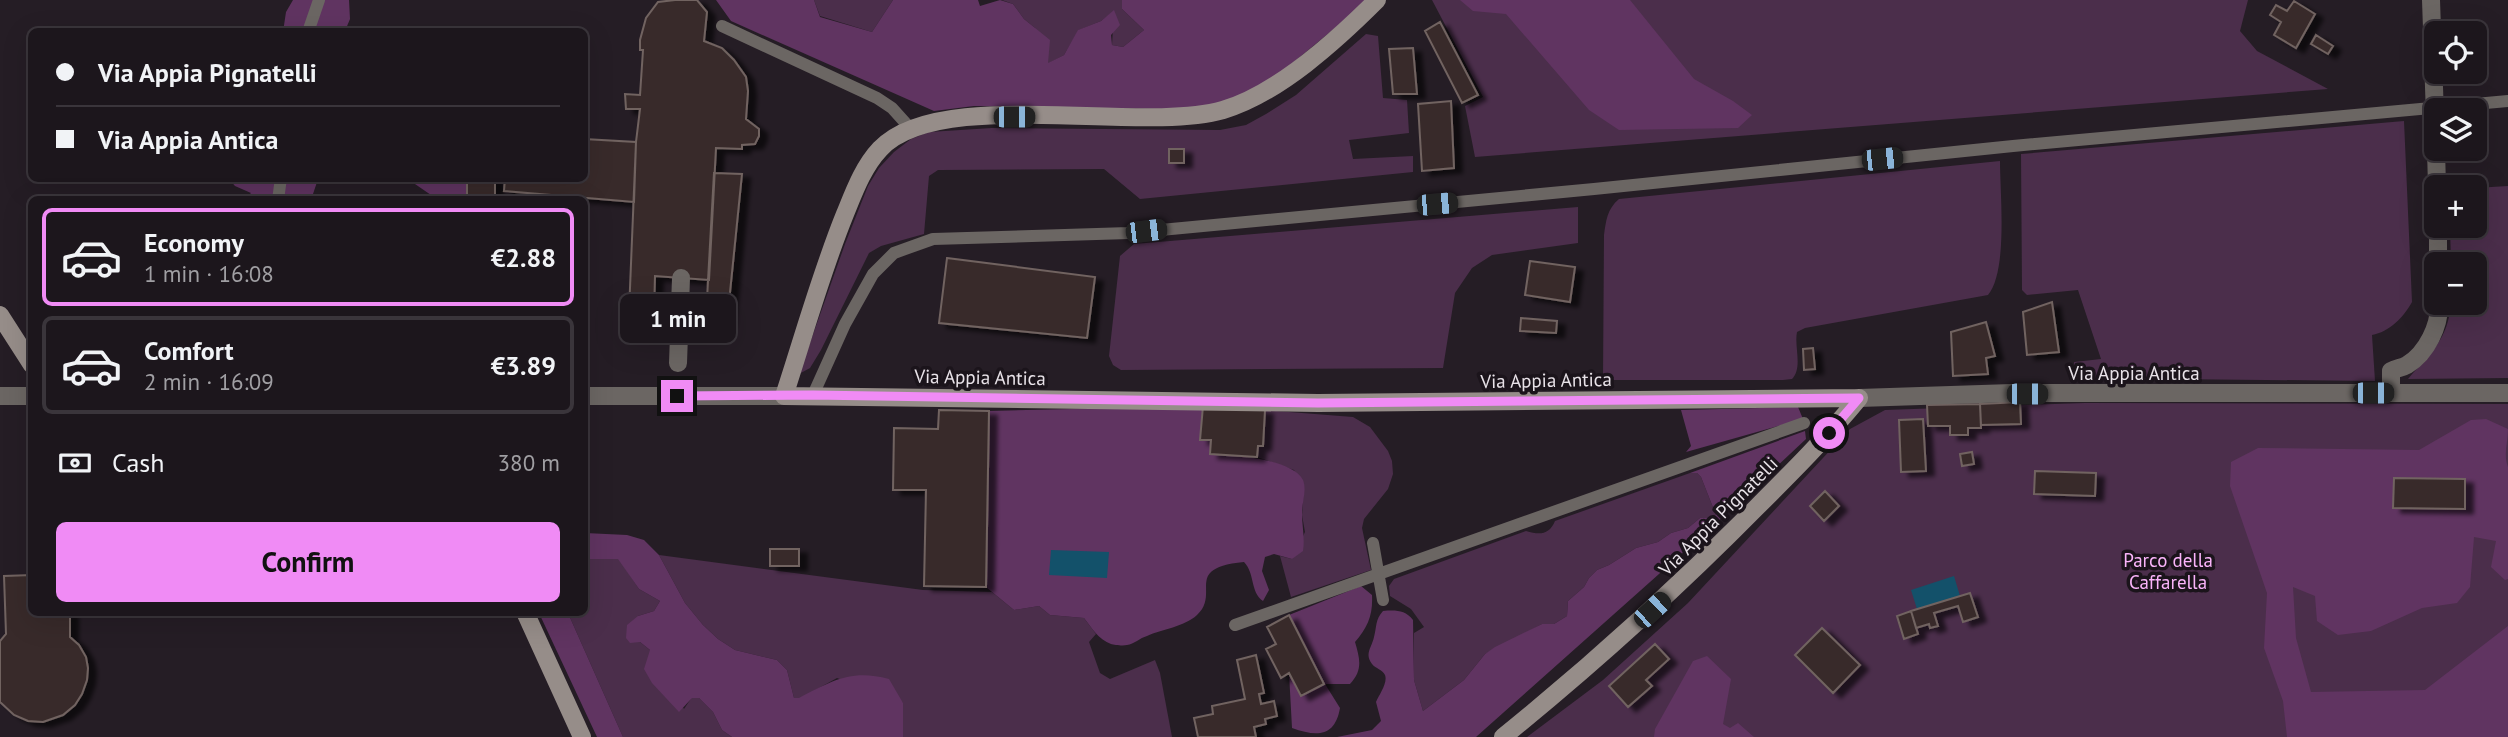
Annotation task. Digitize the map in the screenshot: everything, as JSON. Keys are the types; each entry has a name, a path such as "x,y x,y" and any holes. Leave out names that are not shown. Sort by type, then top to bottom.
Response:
{"main road":[{"path":"784,396 830,253 861,179 887,142 910,128 974,117 1170,116 1221,111 1244,102 1288,75 1377,0"},
{"path":"0,315 28,359"},
{"name":"Via Appia Antica","path":"784,396 1318,403 1859,398"},
{"name":"Via Appia Pignatelli","path":"1503,737 1664,599 1805,458 1859,398"},
{"path":"527,616 582,737"}],"street":[{"path":"2431,0 2435,98"},
{"path":"678,363 681,278"},
{"path":"2390,393 2391,371 2405,367 2427,342 2440,315"},
{"name":"Via Appia Antica","path":"1859,398 2012,393 2508,393"},
{"path":"0,396 28,396"},
{"name":"Via Appia Antica","path":"588,396 784,396"}],"lane":[{"path":"309,28 319,0"},
{"path":"722,26 877,98 892,108 910,128"},
{"path":"2487,102 2508,101"},
{"path":"813,395 845,324 873,274 894,253 933,239 1129,233 2424,107"},
{"path":"1235,625 1804,423"},
{"path":"1373,543 1383,600"}],"green space":[{"path":"814,0 893,0 872,32 820,16"},
{"path":"1002,0 1122,0 1122,9 1144,30 1123,47 1112,45 1114,11 1101,21 1079,30 1064,55 1047,64 1035,28 1013,4"},
{"path":"1432,0 2248,0 2240,31 2257,51 2328,89 1475,157 1465,106 1483,97"},
{"path":"1366,34 1378,36 1383,98 1407,100 1409,133 1349,140 1353,159 1413,156 1413,172 1140,199 1104,169 938,170 929,176 924,234 881,246 869,253 821,350 810,368 799,374 868,186 879,168 911,139 929,132 992,128 1220,130 1246,125 1296,95"},
{"path":"2404,121 2412,302 2395,323 2372,335 2375,381 2075,378 2074,362 2101,359 2078,290 2027,295 2022,290 2021,154"},
{"path":"2000,161 2001,251 1994,284 1988,295 1805,328 1797,332 1798,363 1792,379 1603,380 1604,235 1606,220 1619,199"},
{"path":"2508,186 2508,378 2408,379 2442,336 2449,315 2487,315 2487,252 2451,252 2450,238 2487,238 2487,187"},
{"path":"1578,207 1578,243 1492,255 1472,268 1455,293 1443,368 1121,370 1113,365 1109,356 1120,256 1134,244"},
{"name":"Parco della Caffarella","path":"2085,403 2508,404 2508,737 1527,737 1603,680 1688,603 1850,429 1885,410"},
{"path":"1265,410 1353,417 1370,427 1388,451 1393,474 1388,489 1364,519 1362,528 1371,570 1291,597 1280,556 1292,559 1305,532 1302,515 1304,487 1294,470 1257,457 1258,446 1263,446"},
{"path":"1690,473 1697,473 1701,477 1716,515 1700,518 1688,528 1671,533 1658,542 1636,548 1597,570 1584,587 1568,601 1567,616 1554,624 1542,624 1485,654 1464,680 1423,711 1414,680 1414,633 1424,627 1411,609 1390,596 1389,586 1394,579 1526,531 1544,533 1555,521"},
{"path":"659,555 923,590 992,592 1014,610 1039,606 1050,615 1084,618 1096,634 1089,642 1100,673 1110,679 1155,660 1172,737 903,737 903,703 837,678 799,699 794,698 787,670 777,660 735,650 703,625 685,603"},
{"path":"588,559 619,559 639,589 660,601 654,611 638,616 640,642 650,650 684,709 692,697 699,698 713,712 722,730 732,737 623,737 569,616 588,616"}],"shaded area":[{"path":"293,0 349,0 350,19 346,28 284,28 286,12"},
{"path":"716,0 814,0 820,17 872,32 893,0 978,0 980,6 1000,0 1013,4 1024,19 1050,40 1048,63 1064,55 1078,30 1101,21 1114,10 1120,25 1111,35 1112,45 1123,47 1144,30 1122,9 1122,0 1369,0 1278,75 1241,97 1209,107 1166,109 974,106 934,111 731,21"},
{"path":"1460,0 1630,0 1694,79 1752,115 1738,128 1619,130 1589,110 1506,14 1473,11"},
{"path":"232,182 317,182 312,196 248,196 251,193"},
{"path":"414,182 467,182 467,196 431,196"},
{"path":"1203,406 1200,439 1211,440 1210,454 1275,462 1297,473 1303,480 1303,551 1292,559 1274,554 1265,557 1262,571 1269,590 1263,601 1256,593 1250,571 1244,562 1225,565 1208,576 1203,607 1192,619 1130,644 1121,645 1103,640 1084,618 1050,615 1039,606 1014,610 986,587 989,411"},
{"path":"1798,407 1803,419 1686,452 1691,446 1681,410"},
{"path":"2486,419 2508,429 2508,579 2505,580 2491,567 2496,541 2474,537 2470,587 2457,603 2422,608 2371,631 2338,635 2317,621 2315,596 2293,587 2296,638 2311,692 2425,690 2508,626 2508,737 2287,737 2283,701 2264,648 2267,593 2230,486 2231,462 2258,448 2419,450 2471,420"},
{"path":"1805,431 1806,439 1714,525 1476,737 1337,737 1372,730 1381,721 1376,702 1386,678 1382,671 1372,664 1369,654 1377,620 1383,611 1400,611 1413,620 1414,680 1423,711 1464,680 1485,654 1495,647 1542,624 1554,624 1567,616 1568,601 1584,587 1597,570 1636,548 1658,542 1671,533 1688,528 1700,518 1716,515 1701,477 1697,473 1690,473"},
{"path":"588,533 627,535 644,540 659,555 685,603 703,625 735,650 777,660 787,670 794,698 842,678 864,675 889,679 903,703 903,737 732,737 722,730 713,712 699,698 692,698 679,712 652,683 644,669 650,650 640,642 630,643 626,638 627,625 638,616 654,611 660,601 639,589 618,559 588,559"},
{"path":"1361,586 1372,595 1372,609 1369,620 1355,642 1359,669 1350,684 1325,684 1340,708 1338,718 1334,725 1324,732 1309,733 1292,728 1289,673 1301,696 1324,684 1289,615"},
{"path":"540,616 569,616 623,737 597,737"},
{"path":"1707,656 1731,679 1723,724 1730,728 1738,723 1754,737 1654,737 1655,729 1693,661"}],"water":[{"path":"1051,550 1109,552 1107,578 1049,575"},
{"path":"1954,576 1960,596 1917,609 1911,590"}],"building":[{"path":"697,0 707,12 704,41 722,48 746,77 746,119 759,129 759,136 755,144 742,145 742,149 716,148 709,280 655,276 654,313 629,312 636,142 640,109 626,109 625,94 640,95 643,50 640,50 640,40 646,18 658,2"},
{"path":"2294,1 2315,14 2296,48 2274,35 2281,22 2270,15 2276,5 2287,11"},
{"path":"1440,22 1478,95 1462,103 1425,31"},
{"path":"2316,35 2333,46 2328,54 2311,44"},
{"path":"1413,48 1417,94 1393,94 1389,49"},
{"path":"1451,101 1454,168 1422,171 1418,104"},
{"path":"588,139 636,142 634,202 588,196 504,191 505,182 588,182"},
{"path":"1169,149 1184,149 1184,163 1169,163"},
{"path":"714,173 742,174 727,322 706,317"},
{"path":"467,182 495,182 495,196 467,196"},
{"path":"947,258 1095,277 1087,338 939,323"},
{"path":"1530,261 1575,267 1570,302 1525,295"},
{"path":"2052,302 2059,352 2027,355 2023,312"},
{"path":"1521,318 1557,321 1556,333 1520,331"},
{"path":"1986,322 1995,356 1986,358 1988,374 1953,376 1951,332"},
{"path":"1813,348 1815,369 1804,370 1803,349"},
{"path":"2020,402 2021,424 1981,425 1980,404"},
{"path":"1980,404 1981,428 1968,428 1968,435 1950,435 1950,426 1928,426 1927,405"},
{"path":"1203,406 1265,410 1263,446 1258,446 1257,457 1210,454 1211,440 1200,440"},
{"path":"939,410 989,411 986,587 924,586 926,490 893,490 894,428 938,429"},
{"path":"1923,419 1926,471 1901,472 1899,420"},
{"path":"1972,452 1974,464 1962,466 1960,454"},
{"path":"2035,471 2096,473 2095,496 2034,494"},
{"path":"2394,478 2465,479 2465,509 2393,508"},
{"path":"1825,491 1839,506 1824,521 1810,506"},
{"path":"770,549 799,549 799,566 770,566"},
{"path":"28,575 28,616 70,616 70,637 86,657 87,680 75,705 63,715 43,722 28,721 14,715 0,702 0,641 6,634 4,576"},
{"path":"1970,593 1978,617 1963,622 1958,606 1934,613 1938,626 1930,628 1929,624 1916,628 1911,611"},
{"path":"1911,611 1918,634 1904,639 1897,616"},
{"path":"1289,615 1324,684 1301,696 1289,673 1281,678 1266,649 1276,644 1267,627"},
{"path":"1822,628 1860,665 1833,693 1795,655"},
{"path":"1655,644 1669,659 1646,680 1652,686 1628,707 1609,686"},
{"path":"1256,655 1264,693 1259,694 1261,704 1274,701 1277,716 1265,719 1266,724 1254,727 1256,737 1198,737 1194,718 1213,714 1212,706 1245,699 1237,660"}],"route":[{"path":"677,396 813,395 1318,403 1859,398 1829,433"}]}
